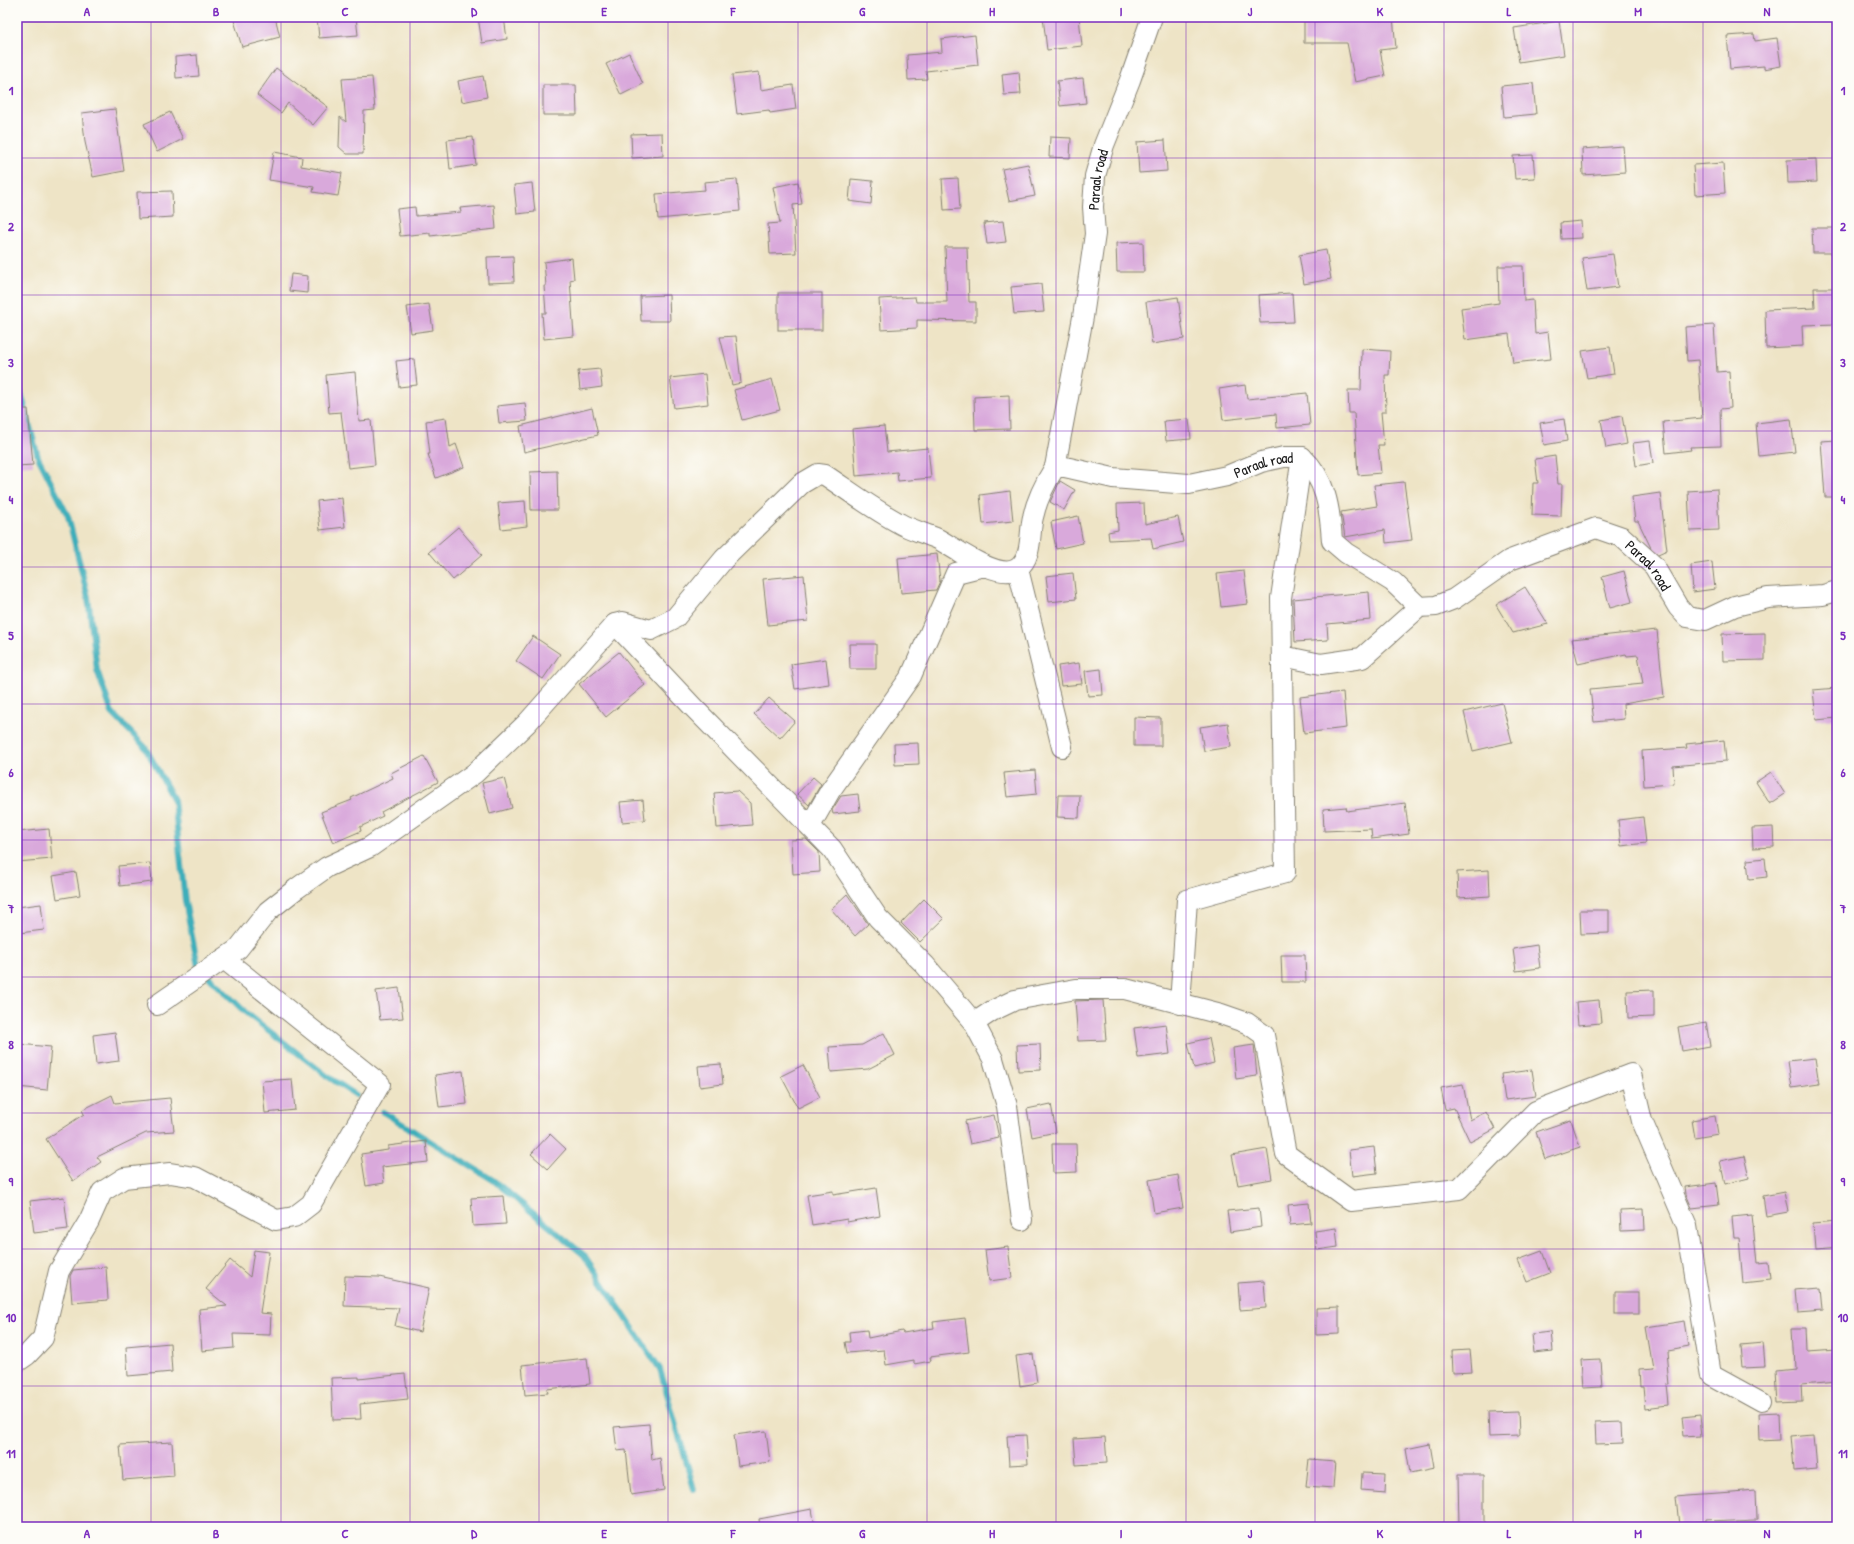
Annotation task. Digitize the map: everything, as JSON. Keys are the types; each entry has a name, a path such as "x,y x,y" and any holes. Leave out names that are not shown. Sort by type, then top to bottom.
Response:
{"street":[{"name":"Paraal road","path":"1152,17 1130,80 1104,144 1095,176 1093,207 1095,234 1083,317 1055,467 1065,467 1113,478 1189,484 1227,476 1260,462 1284,457 1302,457 1312,466 1324,490 1330,518 1332,540 1346,553 1393,582 1419,607 1436,606 1454,599 1510,560 1596,528 1622,537 1654,566 1678,607 1687,617 1705,620 1736,606 1762,600 1823,594 1837,591"},
{"path":"1180,1004 1187,900 1285,873 1281,598 1302,457"},
{"path":"810,826 830,791 911,676 956,572 980,567 1008,571 1018,569 1024,560 1029,547 1033,517 1044,485 1055,467"},
{"path":"157,1005 238,949 268,911 296,889 327,867 370,847 475,773 527,723 615,624 623,622 651,630 675,618 724,560 801,484 818,474 825,475 899,523 938,539 988,567"},
{"path":"1018,569 1062,747"},
{"path":"1282,656 1321,664 1362,658 1419,607"},
{"path":"615,624 692,706 832,849 878,918 925,965 974,1023 993,1059 1008,1106 1022,1220"},
{"path":"17,1362 27,1356 43,1338 59,1271 89,1221 102,1192 124,1178 170,1173 195,1177 276,1220 294,1217 311,1204 380,1084 218,962"},
{"path":"974,1023 992,1011 1015,1000 1076,989 1125,989 1221,1014 1247,1023 1264,1035 1286,1154 1351,1201 1458,1189 1536,1111 1631,1074 1642,1121 1687,1226 1711,1374 1762,1402"}],"building":[{"path":"233,17 275,17 280,37 242,47"},
{"path":"317,17 356,17 358,35 319,38"},
{"path":"478,17 504,17 507,39 482,43"},
{"path":"1043,17 1079,17 1082,46 1047,50"},
{"path":"1393,17 1396,48 1380,50 1385,76 1355,82 1347,43 1304,43 1304,20 1339,19 1339,21"},
{"path":"1559,21 1564,55 1519,62 1514,28"},
{"path":"1754,34 1755,41 1777,38 1781,66 1764,69 1764,66 1730,69 1727,36"},
{"path":"975,35 978,65 926,71 927,79 908,80 907,55 942,52 941,39"},
{"path":"629,53 643,84 621,95 606,64"},
{"path":"197,55 199,76 176,78 175,57"},
{"path":"276,68 328,107 313,125 288,103 281,113 257,95"},
{"path":"759,72 761,90 793,85 796,109 770,113 769,110 737,114 732,75"},
{"path":"1019,72 1021,94 1004,95 1002,74"},
{"path":"483,76 487,97 462,102 458,81"},
{"path":"372,77 375,110 364,111 363,154 347,154 339,147 340,117 346,122 342,79"},
{"path":"1083,78 1086,103 1060,106 1057,81"},
{"path":"1533,83 1536,114 1504,117 1501,86"},
{"path":"543,85 576,85 577,115 543,115"},
{"path":"115,109 124,171 93,177 85,142 82,113"},
{"path":"170,112 183,139 157,152 144,124"},
{"path":"662,133 663,156 632,158 631,134"},
{"path":"473,137 476,165 450,169 447,140"},
{"path":"1050,137 1071,138 1070,158 1049,157"},
{"path":"1165,140 1167,171 1139,173 1137,142"},
{"path":"1623,146 1625,172 1583,175 1582,149"},
{"path":"274,152 302,157 301,166 342,173 338,196 313,192 314,187 269,180"},
{"path":"1533,155 1535,178 1515,179 1513,156"},
{"path":"1816,159 1817,182 1788,183 1787,160"},
{"path":"1723,163 1725,193 1695,195 1693,165"},
{"path":"1028,164 1035,196 1009,201 1002,169"},
{"path":"958,178 960,209 944,210 942,179"},
{"path":"737,179 740,211 658,219 656,194 705,190 704,182"},
{"path":"851,179 873,181 871,204 849,201"},
{"path":"798,182 802,204 793,205 796,253 770,254 768,224 780,223 773,187"},
{"path":"532,183 535,212 517,214 514,185"},
{"path":"172,191 173,217 138,219 137,192"},
{"path":"494,205 496,229 430,236 430,233 400,236 397,209 415,207 416,216 461,212 460,208"},
{"path":"1003,221 1006,242 987,244 984,223"},
{"path":"1581,221 1582,238 1561,239 1560,223"},
{"path":"1812,228 1837,228 1837,253 1813,253"},
{"path":"1143,242 1144,272 1117,272 1116,243"},
{"path":"945,247 967,247 969,302 976,302 976,321 917,320 917,328 881,330 879,299 915,297 916,302 947,302"},
{"path":"1326,250 1331,279 1304,284 1299,255"},
{"path":"1613,254 1618,287 1587,291 1582,258"},
{"path":"513,256 514,282 488,283 487,257"},
{"path":"572,258 574,279 570,280 574,336 544,339 542,313 546,313 544,286 546,286 544,262"},
{"path":"1498,266 1523,266 1524,301 1533,300 1535,334 1548,332 1551,359 1513,363 1509,334 1465,340 1461,308 1499,303"},
{"path":"291,274 308,276 307,293 289,291"},
{"path":"1041,284 1044,312 1014,314 1011,287"},
{"path":"1814,288 1837,288 1837,324 1802,325 1803,346 1766,348 1765,310 1815,308"},
{"path":"778,293 822,293 822,330 778,330"},
{"path":"1292,293 1294,322 1260,323 1258,295"},
{"path":"669,295 670,321 641,321 640,296"},
{"path":"1178,297 1184,339 1152,344 1146,302"},
{"path":"429,304 433,330 411,333 407,307"},
{"path":"1714,325 1717,372 1729,371 1731,408 1720,409 1721,446 1690,447 1691,450 1666,453 1663,422 1702,418 1698,360 1687,361 1685,327"},
{"path":"736,336 741,383 732,385 720,337"},
{"path":"1610,347 1614,374 1587,378 1582,351"},
{"path":"1362,349 1390,351 1389,375 1385,375 1386,412 1381,412 1384,445 1378,445 1381,473 1358,475 1354,413 1349,413 1348,390 1361,390"},
{"path":"414,359 417,385 399,387 396,361"},
{"path":"600,369 602,387 580,390 578,371"},
{"path":"355,372 359,421 371,420 375,465 348,468 341,412 329,413 326,375"},
{"path":"705,374 708,404 674,408 670,378"},
{"path":"772,379 780,410 742,420 734,390"},
{"path":"1245,385 1247,399 1307,393 1310,425 1277,428 1276,414 1223,420 1219,389"},
{"path":"1009,395 1010,429 975,430 974,397"},
{"path":"525,403 527,421 499,423 497,406"},
{"path":"592,408 598,435 524,452 520,426"},
{"path":"17,409 28,409 33,465 17,466"},
{"path":"1622,416 1627,444 1606,448 1601,420"},
{"path":"446,418 450,447 456,444 464,467 436,478 428,454 430,454 426,421"},
{"path":"1189,419 1191,439 1166,441 1164,421"},
{"path":"1564,419 1567,441 1544,445 1540,423"},
{"path":"1791,419 1795,452 1759,456 1756,423"},
{"path":"884,426 887,452 928,448 931,478 898,481 897,472 856,476 852,429"},
{"path":"1837,440 1837,497 1825,497 1821,441"},
{"path":"1650,441 1653,463 1636,466 1633,443"},
{"path":"1555,456 1558,484 1562,484 1561,516 1532,515 1533,483 1538,483 1535,459"},
{"path":"557,471 558,510 531,510 530,472"},
{"path":"1060,481 1075,490 1064,510 1050,502"},
{"path":"1404,482 1412,540 1386,543 1385,530 1345,537 1341,512 1377,506 1374,485"},
{"path":"1717,489 1719,530 1690,531 1688,491"},
{"path":"1010,491 1013,521 983,524 980,495"},
{"path":"1660,493 1667,550 1658,554 1651,548 1638,521 1635,521 1632,497"},
{"path":"342,498 345,527 320,530 317,501"},
{"path":"525,501 527,526 501,529 498,503"},
{"path":"1144,503 1145,524 1178,517 1183,542 1153,549 1151,538 1109,540 1108,532 1118,530 1117,504"},
{"path":"1078,516 1083,543 1056,549 1051,522"},
{"path":"458,527 482,555 453,580 429,552"},
{"path":"937,554 940,581 936,590 901,593 898,558"},
{"path":"1712,562 1715,589 1693,592 1691,565"},
{"path":"1244,571 1248,604 1221,607 1217,574"},
{"path":"1624,571 1632,602 1610,608 1602,577"},
{"path":"1073,573 1076,599 1049,602 1046,576"},
{"path":"804,575 808,621 768,625 763,579"},
{"path":"1525,587 1548,624 1513,633 1496,605"},
{"path":"1369,592 1371,620 1327,624 1328,640 1295,642 1293,599"},
{"path":"1657,630 1664,697 1623,704 1624,719 1594,722 1590,689 1643,684 1638,655 1627,656 1626,654 1578,664 1572,639"},
{"path":"1765,633 1765,660 1723,661 1722,634"},
{"path":"533,636 560,654 543,679 516,661"},
{"path":"849,644 876,644 876,669 850,669"},
{"path":"619,652 645,685 606,717 579,684"},
{"path":"826,659 829,684 795,689 791,664"},
{"path":"1079,663 1082,684 1061,686 1058,666"},
{"path":"1101,669 1103,695 1088,696 1085,671"},
{"path":"1837,688 1837,718 1816,720 1813,690"},
{"path":"1343,692 1346,728 1304,733 1300,697"},
{"path":"769,698 795,721 780,738 754,714"},
{"path":"1502,703 1512,742 1473,751 1464,712"},
{"path":"1134,717 1161,718 1161,746 1134,746"},
{"path":"1228,723 1231,747 1204,751 1200,727"},
{"path":"1724,740 1726,761 1673,766 1674,784 1644,786 1642,751 1687,748 1686,744"},
{"path":"918,743 919,764 895,765 894,744"},
{"path":"424,756 438,782 381,812 383,816 360,827 361,831 333,843 321,812 352,800 351,798 393,778 391,773"},
{"path":"1035,770 1037,794 1007,797 1004,773"},
{"path":"1771,772 1785,794 1770,804 1756,782"},
{"path":"813,777 821,784 809,805 797,794"},
{"path":"504,778 512,808 490,814 482,783"},
{"path":"737,791 750,803 752,825 717,828 714,793"},
{"path":"858,794 860,811 833,814 832,810 841,796"},
{"path":"1058,795 1080,795 1079,818 1057,817"},
{"path":"643,800 645,820 622,822 620,802"},
{"path":"1405,803 1409,834 1372,839 1371,829 1324,831 1323,809 1346,807 1347,811"},
{"path":"1643,817 1646,843 1621,846 1618,820"},
{"path":"1773,827 1774,847 1753,848 1752,828"},
{"path":"49,829 52,859 17,862 17,832"},
{"path":"806,839 819,852 820,872 793,874 791,840"},
{"path":"1765,858 1767,877 1749,879 1747,860"},
{"path":"150,863 152,882 120,886 118,866"},
{"path":"1489,870 1490,896 1458,898 1457,872"},
{"path":"76,872 80,895 57,899 53,876"},
{"path":"847,894 868,924 855,936 831,909"},
{"path":"924,899 944,919 920,942 901,923"},
{"path":"41,904 44,930 19,933 17,907"},
{"path":"1580,910 1609,910 1609,933 1581,934"},
{"path":"1537,945 1540,968 1516,971 1513,949"},
{"path":"1281,955 1305,955 1306,982 1282,982"},
{"path":"399,988 403,1018 380,1020 376,991"},
{"path":"1654,990 1654,1017 1628,1018 1627,991"},
{"path":"1103,1000 1106,1040 1078,1041 1075,1001"},
{"path":"1599,1000 1601,1023 1578,1025 1576,1002"},
{"path":"1706,1022 1710,1046 1682,1051 1678,1027"},
{"path":"1166,1024 1170,1054 1138,1058 1134,1028"},
{"path":"115,1032 119,1061 96,1064 93,1035"},
{"path":"884,1033 895,1055 868,1069 831,1072 829,1047 862,1045"},
{"path":"1209,1038 1214,1063 1194,1068 1188,1043"},
{"path":"19,1044 51,1047 47,1090 17,1087"},
{"path":"1040,1044 1041,1070 1018,1071 1017,1045"},
{"path":"1254,1045 1257,1076 1236,1079 1233,1048"},
{"path":"1815,1058 1819,1084 1792,1088 1788,1061"},
{"path":"721,1064 723,1084 700,1087 698,1066"},
{"path":"803,1065 820,1097 798,1108 781,1076"},
{"path":"1532,1070 1536,1096 1505,1100 1501,1074"},
{"path":"463,1071 467,1104 439,1107 435,1075"},
{"path":"292,1079 295,1110 265,1113 262,1081"},
{"path":"1463,1084 1470,1120 1486,1112 1495,1129 1470,1142 1454,1108 1445,1110 1441,1088"},
{"path":"112,1095 115,1103 170,1098 174,1131 146,1133 97,1157 101,1162 73,1181 46,1139 84,1114 82,1110"},
{"path":"1051,1104 1056,1132 1032,1137 1027,1109"},
{"path":"994,1115 999,1138 970,1144 965,1121"},
{"path":"1715,1116 1718,1134 1695,1138 1692,1120"},
{"path":"1571,1120 1580,1147 1545,1159 1536,1132"},
{"path":"550,1134 566,1149 548,1169 531,1154"},
{"path":"426,1141 428,1162 382,1167 384,1183 366,1186 361,1154 388,1150 388,1146"},
{"path":"1052,1144 1076,1144 1077,1172 1053,1173"},
{"path":"1374,1147 1377,1173 1352,1176 1349,1150"},
{"path":"1267,1149 1272,1179 1238,1185 1232,1155"},
{"path":"1744,1156 1749,1178 1725,1184 1720,1161"},
{"path":"1178,1175 1183,1208 1154,1213 1149,1180"},
{"path":"1716,1183 1719,1205 1692,1208 1686,1194 1685,1187"},
{"path":"876,1188 880,1216 847,1222 847,1219 812,1225 807,1195 833,1191 833,1195"},
{"path":"1784,1192 1788,1212 1766,1216 1763,1196"},
{"path":"503,1196 506,1224 473,1226 471,1198"},
{"path":"64,1197 68,1229 34,1233 30,1201"},
{"path":"1309,1203 1311,1223 1290,1225 1288,1205"},
{"path":"1259,1208 1261,1227 1230,1232 1227,1211"},
{"path":"1644,1209 1645,1230 1621,1231 1620,1210"},
{"path":"1752,1215 1757,1263 1769,1262 1771,1280 1743,1283 1739,1238 1734,1238 1732,1217"},
{"path":"1837,1222 1837,1248 1815,1250 1813,1224"},
{"path":"1336,1228 1338,1247 1317,1250 1315,1231"},
{"path":"1008,1247 1012,1278 989,1281 985,1250"},
{"path":"254,1250 269,1252 260,1313 271,1314 270,1335 233,1334 234,1348 202,1351 199,1309 227,1306 206,1289 230,1260 250,1277"},
{"path":"1542,1251 1550,1273 1527,1282 1518,1260"},
{"path":"106,1267 108,1300 72,1303 70,1276 73,1270"},
{"path":"345,1276 379,1277 429,1288 420,1332 395,1326 399,1308 344,1306"},
{"path":"1264,1281 1266,1308 1240,1310 1238,1283"},
{"path":"1821,1289 1823,1311 1796,1313 1794,1291"},
{"path":"1615,1292 1639,1292 1639,1314 1615,1314"},
{"path":"1339,1307 1339,1334 1316,1335 1316,1308"},
{"path":"965,1318 969,1352 930,1357 931,1361 914,1364 914,1360 886,1365 884,1350 847,1353 845,1342 850,1342 849,1332 867,1330 868,1338 902,1331 903,1333 934,1328 933,1322"},
{"path":"1685,1321 1689,1346 1667,1350 1670,1384 1667,1384 1669,1405 1646,1408 1644,1386 1640,1386 1639,1369 1653,1368 1646,1327"},
{"path":"1793,1328 1808,1328 1809,1353 1837,1351 1837,1381 1801,1384 1802,1401 1778,1402 1776,1370 1795,1368"},
{"path":"1551,1332 1553,1351 1534,1353 1532,1334"},
{"path":"170,1343 172,1372 128,1376 126,1347"},
{"path":"1763,1343 1765,1366 1742,1367 1740,1345"},
{"path":"1470,1350 1472,1372 1453,1373 1452,1351"},
{"path":"1033,1354 1037,1383 1020,1386 1016,1356"},
{"path":"587,1358 590,1384 547,1389 548,1393 525,1395 522,1365"},
{"path":"1600,1359 1602,1387 1583,1388 1581,1360"},
{"path":"405,1374 408,1399 360,1404 361,1419 333,1420 331,1378 359,1377 359,1379"},
{"path":"1518,1411 1519,1436 1489,1437 1488,1412"},
{"path":"1780,1414 1781,1439 1759,1440 1758,1415"},
{"path":"1701,1415 1703,1435 1684,1436 1682,1417"},
{"path":"1621,1422 1622,1443 1596,1444 1595,1423"},
{"path":"649,1424 652,1460 660,1458 664,1490 631,1495 626,1450 617,1451 614,1427"},
{"path":"766,1431 770,1462 738,1466 734,1435"},
{"path":"1814,1434 1817,1468 1794,1470 1791,1436"},
{"path":"1026,1435 1028,1464 1009,1465 1007,1436"},
{"path":"1105,1437 1107,1463 1076,1465 1074,1439"},
{"path":"172,1442 174,1476 123,1480 120,1445"},
{"path":"1430,1444 1434,1468 1410,1473 1406,1449"},
{"path":"1309,1459 1335,1461 1333,1488 1306,1486"},
{"path":"1362,1473 1386,1474 1385,1493 1361,1491"},
{"path":"1458,1475 1484,1475 1484,1527 1459,1527"},
{"path":"1757,1490 1758,1519 1708,1521 1708,1523 1680,1526 1677,1496"},
{"path":"812,1509 815,1527 760,1527 759,1519"}],"waterway":[{"path":"17,378 38,457 68,516 88,597 97,670 112,713 145,747 174,800 185,901 198,966 245,1012 327,1076 356,1095"},
{"path":"383,1112 493,1180 584,1255 660,1369 694,1489"}]}
